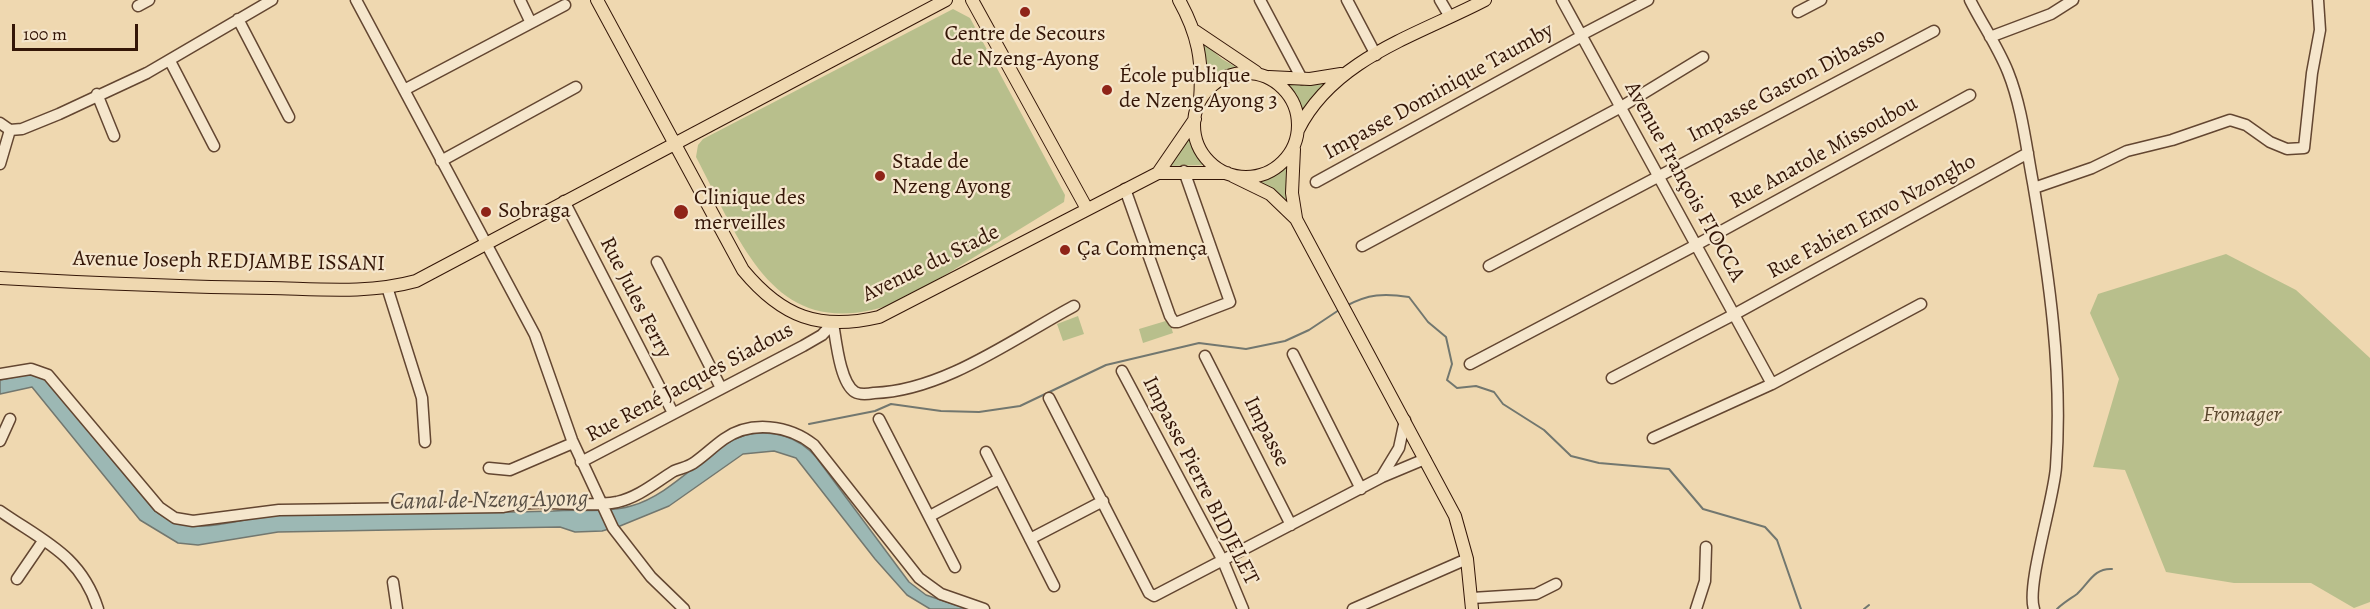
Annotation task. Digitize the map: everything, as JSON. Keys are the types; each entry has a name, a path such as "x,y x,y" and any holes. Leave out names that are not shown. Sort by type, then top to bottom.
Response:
{"main road":[{"name":"Avenue du Stade","path":"597,0 743,270 757,287 786,310 814,320 852,323 886,314 1158,173"},
{"name":"Avenue Joseph REDJAMBE ISSANI","path":"0,278 200,287 342,290 387,287 430,275 485,243 946,0"},
{"path":"972,0 1087,209"},
{"path":"1179,0 1195,31 1201,75 1195,136 1202,152 1212,164 1230,175 1263,189 1296,219 1455,516 1467,559 1472,603"},
{"path":"1298,131 1319,97 1342,74 1485,0"},
{"path":"1195,31 1214,46 1281,85 1291,98 1297,114 1298,131 1291,171 1296,219"},
{"path":"1200,100 1211,87 1225,77 1241,73 1302,79 1342,74"},
{"path":"1158,173 1195,118"},
{"path":"1158,173 1184,171 1250,177 1264,174 1282,162 1295,144"}],"street":[{"path":"138,6 149,0"},
{"path":"0,165 5,126 31,126 136,78 272,0"},
{"name":"Rue René Jacques Siadous","path":"356,0 535,335 582,462 803,346 822,335 833,323"},
{"path":"519,0 531,23"},
{"path":"1260,0 1302,79"},
{"path":"1347,0 1376,55"},
{"path":"1440,0 1450,17"},
{"name":"Avenue François FIOCCA","path":"1562,0 1773,384"},
{"name":"Impasse Dominique Taumby","path":"1316,182 1648,0"},
{"path":"1798,12 1821,0"},
{"path":"1970,0 2008,71 2028,153 2054,338 2058,410 2055,482 2033,586 2034,609"},
{"path":"1990,37 2051,14 2073,0"},
{"path":"2034,188 2092,168 2127,151 2172,140 2230,120 2246,125 2270,142 2287,149 2304,148 2312,73 2320,30 2318,0"},
{"path":"404,90 565,5"},
{"path":"238,19 289,117"},
{"name":"Impasse Gaston Dibasso","path":"1489,266 1934,32"},
{"path":"1362,246 1621,107 1703,57"},
{"path":"170,60 214,146"},
{"path":"441,161 576,87"},
{"path":"98,94 114,136"},
{"name":"Rue Anatole Missoubou","path":"1470,364 1696,245 1970,95"},
{"name":"Rue Fabien Envo Nzongho","path":"1612,378 1735,315 2028,153"},
{"path":"1125,189 1170,316 1174,322 1178,322 1230,302 1184,171"},
{"name":"Rue Jules Ferry","path":"564,201 673,413"},
{"path":"657,262 721,388"},
{"path":"387,287 422,398 425,442"},
{"path":"1653,438 1773,384 1921,304"},
{"path":"833,323 839,356 849,386 863,394 892,393 933,382 1074,306"},
{"path":"1293,354 1361,489"},
{"name":"Impasse","path":"1205,356 1291,525"},
{"path":"0,374 31,369 48,375 153,501 167,514 184,520 206,520 279,510 503,507 521,502 603,505 618,502 642,492 675,471 696,462 733,434 756,428 792,431 804,437 822,455 919,578 941,594 984,609"},
{"name":"Impasse Pierre BIDJELET","path":"1122,371 1223,561 1243,609"},
{"path":"1049,398 1149,593 1154,596 1382,477 1425,459"},
{"path":"0,441 10,419"},
{"path":"879,419 955,567"},
{"path":"1382,477 1399,448 1405,420"},
{"path":"489,468 510,470 573,442"},
{"path":"986,452 1054,586"},
{"path":"582,462 614,528 651,577 684,609"},
{"path":"930,516 999,479"},
{"path":"1030,539 1102,501"},
{"path":"0,511 43,541 57,547 76,565 87,581 98,609"},
{"path":"17,579 43,541"},
{"path":"1696,609 1705,581 1706,547"},
{"path":"1353,609 1467,559"},
{"path":"393,582 397,609"},
{"path":"1472,603 1536,594 1556,584"}],"green space":[{"name":"Stade de Nzeng Ayong","path":"953,9 970,18 1065,195 1064,202 906,299 862,312 826,312 796,302 771,283 750,257 731,226 696,157 698,145 703,139"},
{"path":"1203,42 1222,59 1236,67 1207,85 1207,63"},
{"path":"1285,82 1328,82 1302,113 1297,95"},
{"path":"1192,134 1195,146 1207,165 1168,166"},
{"path":"1287,164 1290,204 1258,180 1273,175"},
{"name":"Fromager","path":"2226,254 2296,290 2370,358 2370,602 2354,608 2311,583 2234,583 2166,572 2125,470 2093,467 2119,379 2090,313 2098,294"},
{"path":"1078,316 1084,334 1063,341 1057,324"},
{"path":"1169,320 1173,333 1143,343 1139,329"}],"water":[{"path":"29,374 44,378 154,510 167,519 196,526 210,526 288,514 526,512 622,508 647,500 662,491 732,441 756,433 785,436 802,444 816,457 909,582 926,595 968,609 930,609 907,595 875,559 796,458 774,451 743,454 669,506 602,531 575,532 560,527 278,532 198,545 178,543 140,520 32,387 0,394 0,380"}],"waterway":[{"path":"1346,306 1376,296 1409,297 1428,322 1446,337 1452,364 1447,380 1457,388 1476,386 1494,392 1503,404 1544,430 1571,456 1599,463 1669,469 1703,509 1765,527 1777,540 1801,609"},
{"path":"809,424 875,411 891,404 941,411 979,412 1020,406 1106,365 1199,343 1246,349 1285,341 1309,330 1339,310"},
{"path":"2057,609 2077,594 2096,574 2112,569"},
{"path":"1864,609 1869,605"}],"place":[{"name":"Centre de Secours de Nzeng-Ayong","path":"1025,12"},
{"name":"École publique de Nzeng Ayong 3","path":"1107,90"},
{"name":"Stade de Nzeng Ayong","path":"880,176"},
{"name":"Sobraga","path":"486,212"},
{"name":"Clinique des merveilles","path":"681,212"},
{"name":"Ça Commença","path":"1065,250"}],"water label":[{"name":"Canal de Nzeng Ayong","path":"489,501"}]}
